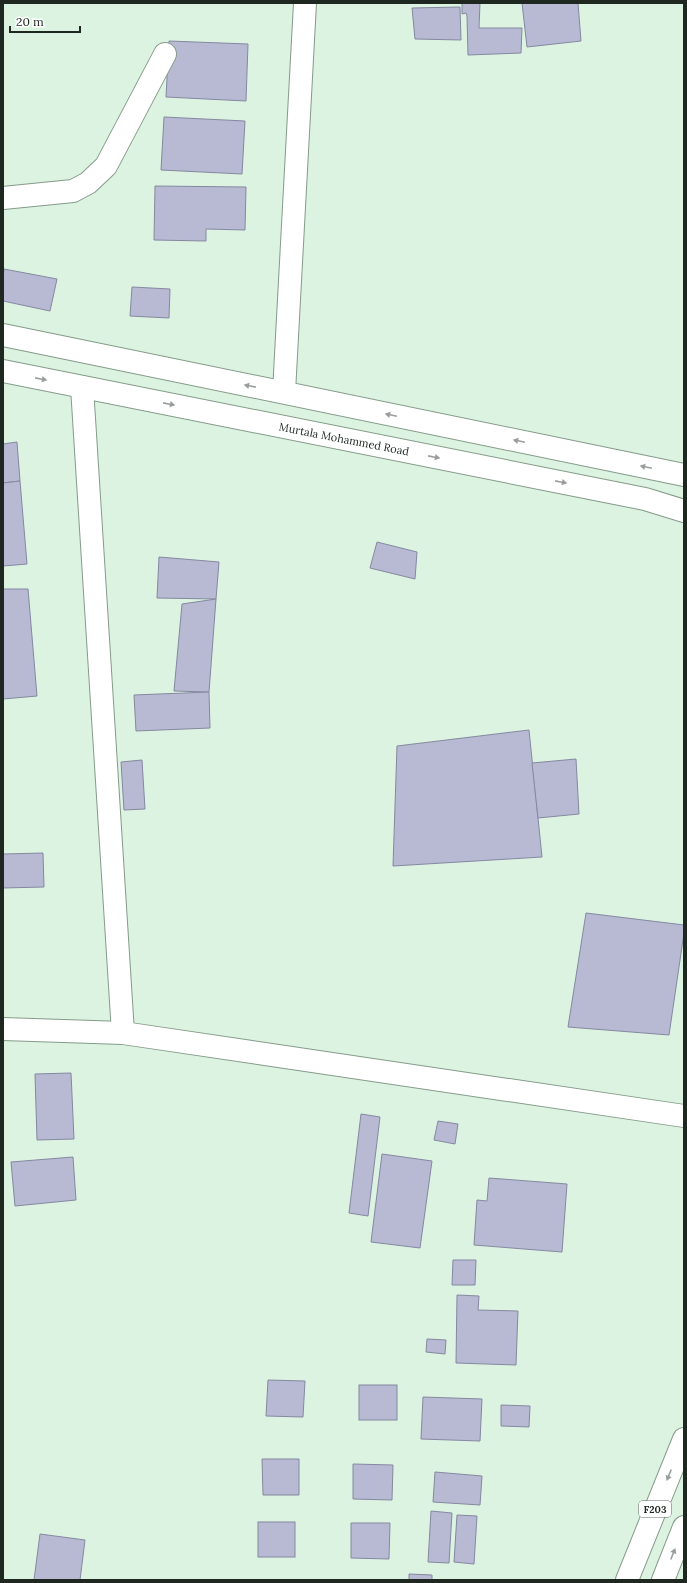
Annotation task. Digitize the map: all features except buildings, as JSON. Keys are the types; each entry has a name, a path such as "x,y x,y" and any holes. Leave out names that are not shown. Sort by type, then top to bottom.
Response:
{"street":[{"path":"284,392 305,3"},
{"path":"3,198 73,191 88,183 106,166 165,54"},
{"path":"3,336 284,392 684,476"},
{"name":"Murtala Mohammed Road","path":"3,371 645,499 684,511"},
{"path":"82,387 123,1033"},
{"path":"3,1029 123,1033 684,1116"},
{"name":"F203","path":"627,1580 684,1439"},
{"name":"F203","path":"662,1580 684,1527"}]}
